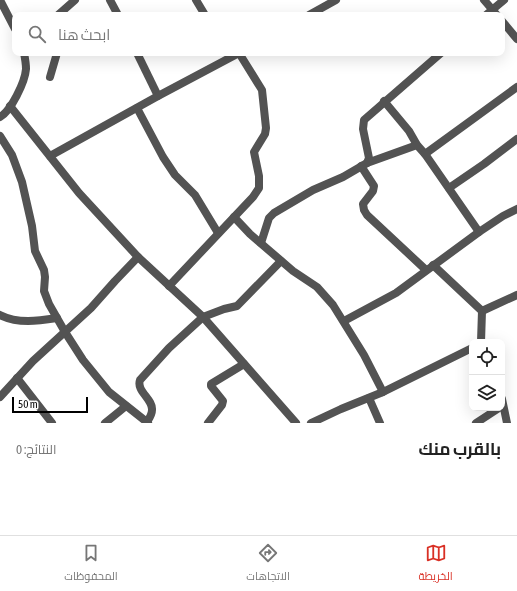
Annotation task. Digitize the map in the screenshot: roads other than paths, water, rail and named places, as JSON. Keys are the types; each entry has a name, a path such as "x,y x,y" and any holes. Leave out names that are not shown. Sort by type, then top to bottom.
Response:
{"street":[{"path":"0,0 12,23"},
{"path":"63,12 75,0"},
{"path":"110,0 116,12"},
{"path":"196,0 202,12"},
{"path":"314,12 336,0"},
{"path":"484,0 491,12"},
{"path":"493,12 504,0"},
{"path":"505,25 517,39"},
{"path":"0,117 10,106 21,86 26,70 24,56"},
{"path":"50,77 56,56"},
{"path":"138,56 158,96"},
{"path":"50,156 228,56"},
{"path":"169,286 254,197 259,188 259,176 254,160 254,152 265,134 266,128 262,90 241,56"},
{"path":"364,164 368,158 363,129 364,120 437,56"},
{"path":"425,154 517,87"},
{"path":"384,101 409,131 479,232"},
{"path":"10,106 79,193 138,257 203,317 295,423"},
{"path":"137,108 163,157 175,175 195,195 218,233"},
{"path":"0,136 12,155 22,182 32,226 35,251 44,270 44,291 49,304 83,360 109,392 148,423 152,406 141,388 139,383 140,380 169,348 203,317 237,306 282,261"},
{"path":"449,188 517,139"},
{"path":"261,243 269,218 274,213 313,190 364,164 417,144"},
{"path":"364,164 374,186 373,191 363,204 364,210 367,215 426,270"},
{"path":"344,321 396,294 426,270 479,232 503,216 517,210"},
{"path":"234,217 250,234 293,271 316,287 333,305 364,355 383,392"},
{"path":"0,397 32,361 91,308 138,257"},
{"path":"433,265 482,311 481,339"},
{"path":"482,311 517,296"},
{"path":"0,325 3,317 30,322 57,318"},
{"path":"312,423 341,409 383,392 469,349"},
{"path":"208,423 222,405 223,401 211,384 244,364"},
{"path":"17,378 52,423"},
{"path":"369,398 380,423"},
{"path":"105,423 126,406"},
{"path":"476,423 493,411"},
{"path":"504,411 507,423"}]}
